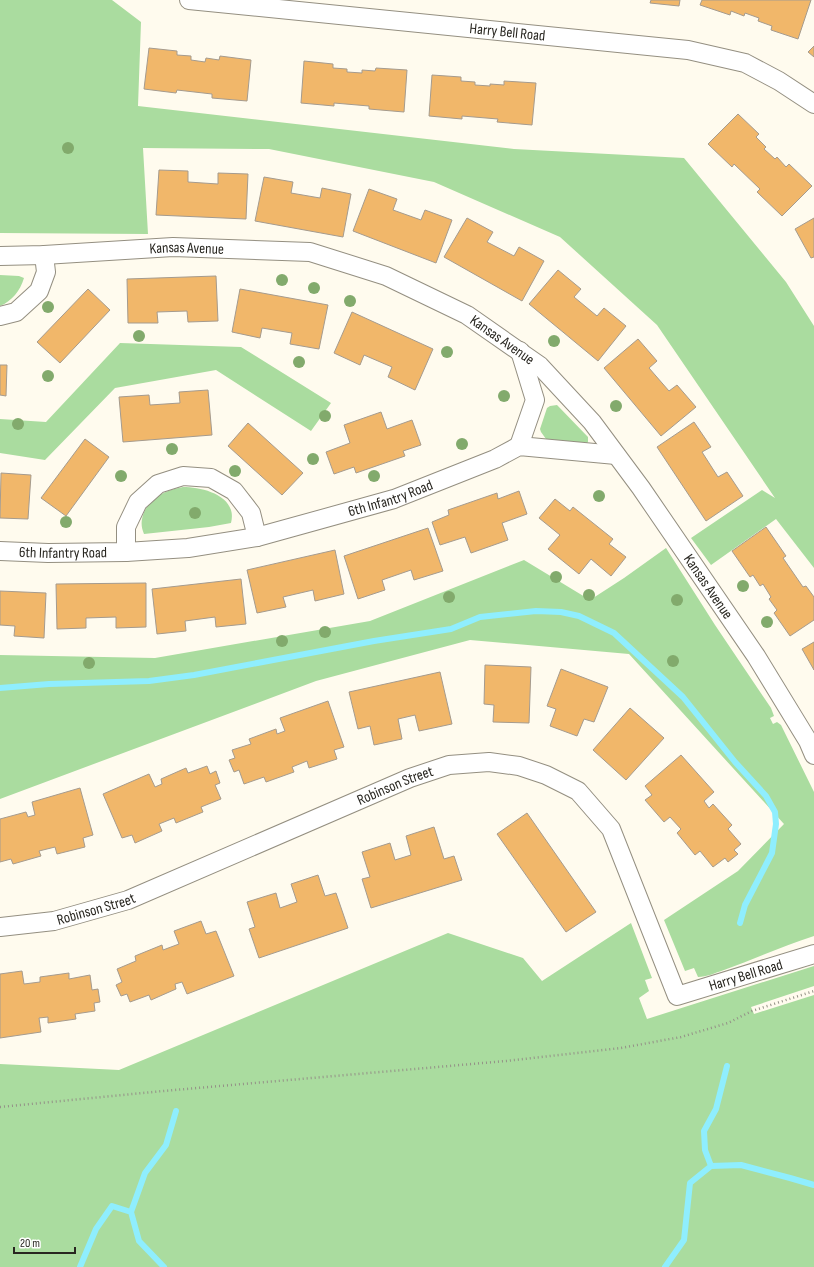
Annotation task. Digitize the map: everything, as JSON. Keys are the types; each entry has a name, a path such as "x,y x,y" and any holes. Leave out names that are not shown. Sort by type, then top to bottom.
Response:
{"street":[{"name":"Harry Bell Road","path":"189,0 688,50 745,63 779,81 814,104"},
{"name":"Kansas Avenue","path":"0,256 44,255 173,247 310,252 386,276 467,315 540,366 592,422 642,488 756,656 808,741 814,755"},
{"path":"0,316 16,312 39,291 46,272 44,255"},
{"path":"520,351 535,400 519,446 616,455"},
{"name":"6th Infantry Road","path":"0,551 48,553 126,552 188,548 257,537 394,499 495,459 519,446"},
{"name":"6th Infantry Road","path":"126,552 126,527 138,502 158,484 183,476 211,478 234,491 251,513 257,537"},
{"name":"Robinson Street","path":"0,927 54,921 128,900 410,778 449,765 489,762 519,766 546,775 578,791 611,829 677,996"},
{"name":"Harry Bell Road","path":"677,996 814,954"}],"path":[{"path":"0,1107 171,1090 506,1061 621,1048 681,1037 728,1023 752,1012 814,991"}],"green space":[{"path":"0,0 112,0 141,22 138,106 514,149 684,158 786,282 814,326 814,568 776,519 711,565 691,538 762,490 775,498 657,325 560,237 434,182 269,149 143,148 148,234 0,233"},
{"path":"0,275 19,276 24,278 15,295 0,306"},
{"path":"120,343 241,347 331,403 311,431 216,370 115,388 45,460 0,453 0,419 46,422"},
{"path":"557,405 588,437 587,443 546,439 540,429 547,408"},
{"path":"183,487 191,487 209,491 224,500 229,506 232,514 231,523 209,527 144,534 142,520 149,503 164,492"},
{"path":"666,548 715,625 771,708 774,716 770,718 773,724 777,722 781,725 814,792 814,936 735,966 701,977 698,977 694,968 685,971 664,920 738,871 784,824 629,654 470,640 316,681 0,799 0,655 155,658 370,621 524,560 590,600"},
{"path":"631,923 652,978 645,980 649,991 639,998 647,1019 814,966 814,986 751,1007 754,1014 814,995 814,1267 0,1267 0,1064 119,1070 448,933 523,958 542,981"}],"building":[{"path":"651,0 680,0 679,6 650,3"},
{"path":"702,0 811,0 798,39 771,30 772,26 758,21 759,18 745,13 744,16 731,11 730,15 700,5"},
{"path":"814,46 814,57 808,52"},
{"path":"149,48 177,51 177,55 191,56 191,60 205,62 206,58 219,60 220,56 251,60 247,101 212,98 212,94 177,90 176,93 144,89"},
{"path":"304,61 333,64 333,68 347,69 347,72 362,73 362,70 375,71 376,68 407,70 404,112 369,109 369,106 334,103 334,106 301,103"},
{"path":"432,75 461,77 461,81 475,82 475,85 504,85 504,81 536,83 532,125 497,122 498,119 462,116 462,119 429,116"},
{"path":"738,114 759,134 756,137 766,147 764,149 775,159 777,157 786,167 789,164 812,186 782,216 757,192 760,189 734,164 732,167 708,144"},
{"path":"159,170 188,171 188,182 218,184 218,173 248,174 246,219 156,215"},
{"path":"264,177 293,182 291,193 320,198 322,188 351,194 343,237 255,221"},
{"path":"369,189 397,199 393,210 421,220 425,210 452,220 436,263 353,231"},
{"path":"467,218 493,232 487,242 514,256 519,247 544,261 522,301 444,257"},
{"path":"814,218 814,257 811,258 795,229"},
{"path":"558,270 581,289 574,297 597,316 604,308 626,326 598,361 529,304"},
{"path":"216,276 218,321 188,322 187,311 157,312 158,323 128,323 127,279"},
{"path":"88,289 110,310 60,363 37,342"},
{"path":"240,289 328,305 319,349 290,344 292,333 262,328 260,338 232,332"},
{"path":"352,312 433,349 415,390 388,377 392,367 364,355 360,365 334,353"},
{"path":"638,339 657,361 649,368 669,391 677,385 696,407 661,436 604,368"},
{"path":"0,365 7,365 6,396 0,395"},
{"path":"208,390 212,435 123,442 119,397 149,395 150,405 180,403 179,392"},
{"path":"381,412 387,429 412,420 421,445 403,451 405,456 356,473 354,467 334,474 326,452 350,443 344,425"},
{"path":"694,422 711,447 702,452 718,477 727,472 743,496 706,521 657,447"},
{"path":"248,423 303,473 282,495 228,446"},
{"path":"85,439 109,457 66,516 41,498"},
{"path":"1,473 31,475 28,519 0,518"},
{"path":"519,491 527,514 502,523 508,540 471,553 465,537 440,545 432,522 449,515 448,510 497,493 498,499"},
{"path":"555,499 570,511 573,507 613,539 609,544 626,557 611,576 591,559 579,574 548,549 560,535 539,518"},
{"path":"766,527 786,556 783,558 803,587 806,586 814,597 814,620 790,636 774,613 777,610 769,599 771,597 763,584 760,586 753,575 750,577 732,551"},
{"path":"428,528 443,571 414,580 411,570 382,580 385,590 358,599 344,556"},
{"path":"335,550 344,594 315,601 313,590 283,597 286,607 257,613 247,570"},
{"path":"241,579 246,624 216,627 215,617 185,621 186,631 157,634 152,589"},
{"path":"146,583 146,627 116,628 116,617 86,618 86,628 57,629 56,584"},
{"path":"0,591 46,593 44,638 14,636 15,626 0,625"},
{"path":"814,642 814,670 802,649"},
{"path":"485,665 531,667 529,723 493,722 494,705 484,704"},
{"path":"561,669 608,687 594,722 584,719 577,736 550,726 556,709 547,706"},
{"path":"440,672 452,724 419,731 415,715 398,719 402,739 374,745 370,726 358,729 349,692"},
{"path":"328,701 344,747 334,750 337,759 309,768 307,761 292,767 294,772 266,782 264,777 244,784 239,770 234,772 229,760 235,758 232,750 251,744 249,739 276,729 277,734 285,731 280,718"},
{"path":"630,708 664,738 626,780 593,750"},
{"path":"681,755 714,792 704,801 709,808 713,804 732,825 728,829 741,844 734,850 738,854 728,862 725,858 713,867 700,851 695,855 677,833 681,829 670,817 664,822 645,800 652,795 645,786"},
{"path":"207,766 210,774 216,771 220,783 215,785 221,799 201,807 203,812 176,823 174,818 159,824 162,831 135,843 132,835 122,838 103,794 149,774 155,787 162,784 161,779 186,768 188,773"},
{"path":"80,788 93,835 83,838 85,847 57,854 55,847 39,851 41,856 13,864 11,859 0,862 0,819 26,812 28,817 35,815 32,802"},
{"path":"527,813 596,912 566,932 497,834"},
{"path":"434,827 444,859 454,856 462,880 371,908 362,879 370,877 362,852 390,843 395,860 411,855 406,836"},
{"path":"318,875 325,896 336,893 348,928 259,958 249,929 255,927 247,902 276,893 280,908 297,902 291,884"},
{"path":"201,921 206,934 216,931 234,976 187,994 182,982 175,984 176,989 151,1000 149,995 130,1002 127,994 121,996 116,985 122,982 117,969 136,961 135,956 162,945 163,950 179,944 174,931"},
{"path":"22,971 24,984 40,982 40,977 69,973 69,979 90,975 92,990 98,989 100,1002 94,1003 95,1011 75,1014 76,1019 48,1023 48,1017 39,1018 41,1032 0,1038 0,974"}],"waterway":[{"path":"0,688 49,684 149,681 194,675 374,641 451,629 480,617 536,611 561,612 579,616 614,633 683,697 735,762 766,796 775,812 776,824 772,853 745,905 740,923"},
{"path":"711,1166 705,1150 704,1131 716,1109 727,1066"},
{"path":"131,1212 145,1173 166,1145 176,1111"},
{"path":"665,1267 684,1240 690,1183 711,1166 741,1165 814,1185"},
{"path":"80,1267 96,1229 112,1206 131,1212 139,1241 164,1267"}]}
